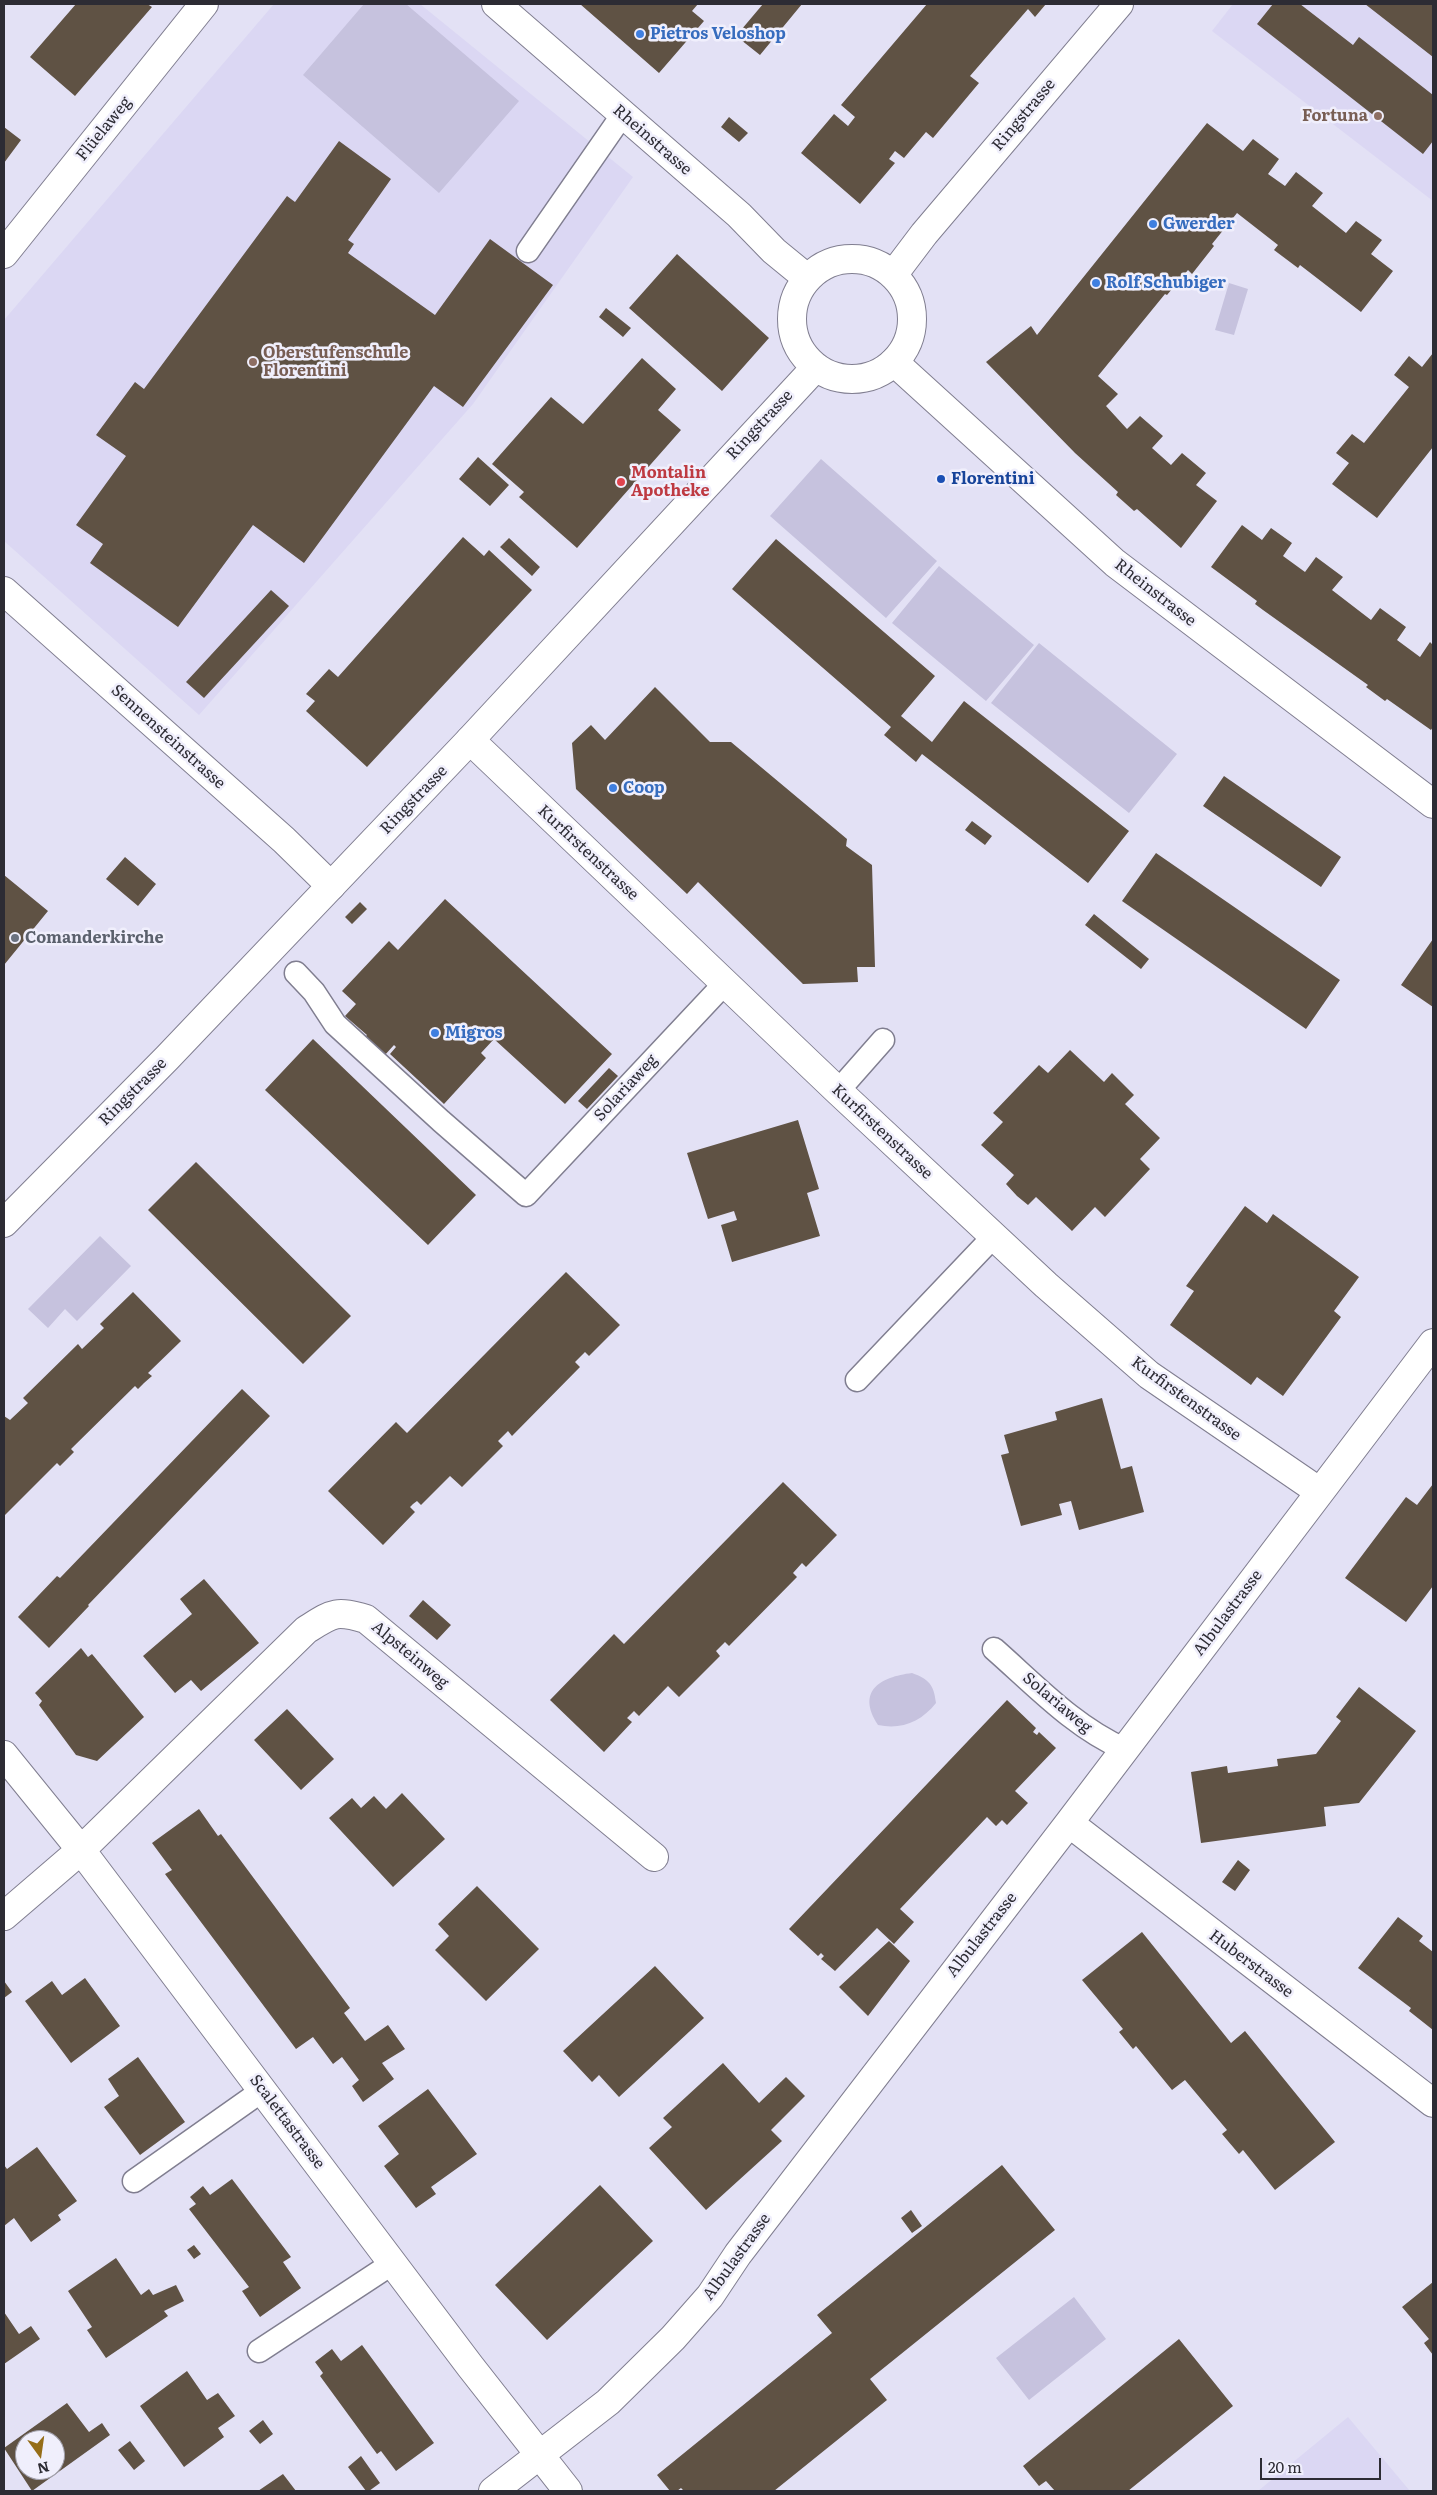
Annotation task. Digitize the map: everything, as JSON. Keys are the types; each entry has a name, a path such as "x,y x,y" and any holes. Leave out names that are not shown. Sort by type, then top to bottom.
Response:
{"street":[{"name":"Flüelaweg","path":"4,254 204,4"},
{"name":"Rheinstrasse","path":"496,4 739,215 774,251 807,278"},
{"name":"Ringstrasse","path":"893,275 924,234 1119,4"},
{"path":"859,259 877,264 893,275 905,290 912,309 912,328 906,347 894,362 881,373 864,379 847,380 830,376 815,368 801,353 793,328 792,315 796,295 807,278 822,267 840,260 859,259"},
{"name":"Rheinstrasse","path":"894,362 1115,563 1433,804"},
{"name":"Ringstrasse","path":"4,1223 167,1058 332,886 815,368"},
{"name":"Sennensteinstrasse","path":"4,591 284,840 332,886"},
{"name":"Kurfirstenstrasse","path":"470,740 510,780 726,982 838,1091 994,1236 1149,1376 1320,1492"},
{"name":"Albulastrasse","path":"493,2491 608,2402 673,2338 710,2296 738,2254 1069,1823 1433,1343"},
{"name":"Alpsteinweg","path":"4,1916 81,1850 306,1630 332,1613 348,1614 366,1619 654,1857"},
{"name":"Scalettastrasse","path":"4,1755 81,1850 568,2491"},
{"name":"Huberstrasse","path":"1069,1823 1433,2103"}],"lane":[{"path":"528,251 623,114"},
{"name":"Solariaweg","path":"296,973 314,992 335,1024 441,1121 526,1194 726,982"},
{"path":"838,1091 883,1040"},
{"path":"857,1380 994,1236"},
{"name":"Solariaweg","path":"994,1649 1077,1722 1101,1739 1124,1749"},
{"path":"134,2181 263,2090"},
{"path":"259,2351 393,2263"}],"shaded area":[{"name":"Oberstufenschule Florentini","path":"274,4 420,4 633,177 473,404 199,715 4,541 4,320"},
{"path":"364,4 406,4 519,101 439,193 303,75"},
{"name":"Fortuna","path":"1233,4 1433,4 1433,201 1212,31"},
{"path":"1229,283 1248,289 1234,335 1215,330"},
{"path":"821,459 937,561 886,618 770,516"},
{"path":"939,566 1034,645 986,701 892,623"},
{"path":"1039,643 1177,754 1129,813 991,703"},
{"path":"100,1236 131,1266 77,1321 65,1309 48,1328 28,1309"},
{"path":"912,1673 927,1680 934,1692 936,1703 924,1715 910,1723 895,1726 878,1725 872,1713 870,1703 871,1695 875,1688 881,1682 890,1678"},
{"path":"1074,2297 1106,2339 1029,2400 996,2358"},
{"path":"1348,2417 1410,2491 1258,2491"}],"building":[{"path":"76,4 147,4 152,7 75,96 30,57"},
{"path":"580,4 698,4 692,11 704,21 659,73"},
{"path":"763,4 802,4 760,55 736,36"},
{"path":"927,4 1046,4 1035,17 1028,9 970,76 979,83 933,138 926,132 904,158 895,151 889,159 895,163 860,204 801,153 834,114 848,126 855,117 841,105"},
{"path":"1273,4 1300,4 1353,45 1359,37 1433,95 1433,141 1423,154 1257,24"},
{"path":"1365,4 1433,4 1433,57"},
{"path":"729,117 748,133 739,142 721,127"},
{"path":"1207,123 1243,151 1253,139 1279,159 1268,174 1285,186 1296,172 1323,193 1312,206 1346,233 1356,221 1382,240 1371,254 1393,271 1361,312 1300,265 1298,268 1274,250 1278,245 1237,213 1212,244 1214,246 1192,274 1188,270 1167,295 1165,294 1098,376 1118,394 1106,406 1127,429 1140,416 1163,436 1152,448 1171,465 1182,453 1206,473 1196,485 1217,501 1181,548 1137,509 1134,511 1116,495 1118,492 1075,453 986,362 1031,326 1037,335"},
{"path":"4,127 21,140 4,163"},
{"path":"339,141 391,179 348,240 354,244 348,253 435,315 490,239 553,285 463,407 434,386 304,563 253,525 178,627 90,563 103,544 76,525 126,456 96,435 135,382 144,389 287,196 295,202"},
{"path":"677,254 769,338 722,391 629,308"},
{"path":"606,308 631,328 623,337 599,317"},
{"path":"1433,353 1433,447 1377,518 1332,484 1349,463 1336,453 1352,434 1364,443 1409,387 1394,375 1409,356 1422,367"},
{"path":"642,358 676,389 658,410 681,430 577,548 519,497 524,492 492,464 551,397 583,424"},
{"path":"478,457 509,485 490,506 459,479"},
{"path":"1242,525 1262,540 1271,528 1292,543 1283,556 1305,572 1316,557 1343,577 1332,590 1371,620 1380,608 1406,627 1397,640 1420,657 1430,642 1433,645 1433,727 1431,730 1387,699 1385,701 1366,687 1368,685 1255,604 1257,601 1211,567"},
{"path":"463,537 484,556 489,550 532,590 367,767 306,711 315,701 306,694 329,669 338,677"},
{"path":"509,538 540,567 532,576 500,547"},
{"path":"776,539 935,676 901,716 932,742 964,701 1129,831 1088,883 922,754 916,762 884,735 891,727 732,589"},
{"path":"271,590 289,606 204,698 186,682"},
{"path":"655,687 710,742 731,742 847,839 846,846 872,865 875,967 857,967 858,982 803,984 698,882 687,894 576,789 572,743 591,725 605,740"},
{"path":"1224,776 1341,857 1321,887 1203,806"},
{"path":"972,821 992,836 985,845 965,830"},
{"path":"1156,853 1340,980 1306,1029 1122,901"},
{"path":"125,857 156,884 138,906 106,879"},
{"name":"Comanderkirche","path":"4,875 48,911 4,965"},
{"path":"445,899 612,1054 565,1104 494,1039 481,1053 486,1058 444,1104 390,1054 396,1047 394,1045 384,1056 365,1037 367,1035 345,1016 356,1004 342,991 389,941 398,950"},
{"path":"360,902 367,909 352,924 345,917"},
{"path":"1094,914 1149,959 1141,969 1085,925"},
{"path":"1433,939 1433,1007 1401,985"},
{"path":"313,1039 476,1195 428,1245 265,1090"},
{"path":"1070,1050 1104,1082 1112,1073 1134,1095 1125,1104 1160,1138 1140,1159 1150,1169 1105,1217 1095,1207 1072,1231 1036,1197 1028,1205 1017,1196 1006,1184 1014,1175 981,1145 1003,1122 993,1113 1039,1065 1048,1073"},
{"path":"609,1068 618,1076 587,1109 578,1101"},
{"path":"798,1120 819,1189 807,1193 820,1236 732,1262 721,1225 737,1220 734,1211 708,1219 687,1153"},
{"path":"196,1162 351,1316 303,1364 148,1210"},
{"path":"1245,1206 1267,1223 1273,1214 1359,1277 1334,1311 1341,1317 1283,1396 1257,1377 1251,1385 1170,1325 1194,1291 1186,1286"},
{"path":"566,1272 620,1325 589,1356 585,1352 575,1362 580,1367 512,1436 508,1431 498,1441 503,1446 462,1487 450,1476 421,1505 417,1501 410,1507 415,1512 383,1545 328,1491 396,1422 407,1433"},
{"path":"133,1292 181,1341 148,1373 152,1376 138,1389 135,1386 71,1449 74,1452 60,1466 57,1463 4,1516 4,1416 10,1420 28,1403 23,1398 78,1344 82,1349 104,1328 100,1324"},
{"path":"242,1389 270,1416 49,1648 18,1617 57,1576 60,1578"},
{"path":"1102,1398 1121,1469 1132,1466 1144,1512 1079,1530 1071,1501 1059,1504 1062,1515 1021,1526 1001,1455 1009,1453 1004,1435 1057,1420 1055,1412"},
{"path":"783,1482 837,1535 806,1567 802,1563 793,1573 797,1577 729,1646 725,1642 716,1651 720,1656 679,1697 668,1686 639,1716 634,1711 627,1718 632,1722 604,1752 550,1700 614,1634 624,1644"},
{"path":"1433,1484 1433,1586 1406,1622 1345,1578 1406,1497 1417,1505"},
{"path":"204,1579 259,1643 201,1691 191,1680 175,1693 143,1656 192,1614 180,1599"},
{"path":"423,1600 451,1625 437,1640 409,1616"},
{"path":"81,1648 88,1657 92,1654 144,1717 97,1761 76,1755 39,1705 42,1701 35,1693"},
{"path":"1359,1687 1416,1731 1359,1803 1324,1807 1326,1826 1201,1843 1191,1772 1227,1766 1228,1773 1278,1766 1277,1759 1316,1754 1341,1721 1336,1717"},
{"path":"1007,1700 1036,1728 1033,1732 1037,1735 1039,1732 1056,1748 1015,1791 1028,1803 1007,1825 1002,1820 996,1826 987,1817 900,1909 914,1922 894,1944 877,1928 835,1971 821,1959 824,1956 821,1953 818,1956 789,1929"},
{"path":"287,1709 334,1759 301,1790 254,1740"},
{"path":"402,1793 445,1839 393,1887 329,1818 352,1798 361,1808 374,1796 386,1809"},
{"path":"199,1809 218,1836 221,1834 350,2008 344,2013 365,2041 388,2025 405,2049 382,2063 394,2079 363,2102 352,2086 359,2080 342,2057 333,2064 313,2037 296,2049 165,1874 172,1870 152,1843"},
{"path":"1238,1860 1250,1870 1235,1891 1222,1882"},
{"path":"477,1886 539,1949 486,2001 435,1950 449,1936 438,1924"},
{"path":"1398,1917 1423,1936 1419,1941 1433,1952 1433,2030 1409,2011 1411,2008 1358,1968"},
{"path":"1142,1932 1231,2043 1245,2031 1335,2142 1275,2190 1243,2150 1239,2154 1222,2134 1227,2130 1185,2080 1172,2090 1136,2046 1133,2049 1119,2032 1123,2029 1082,1980"},
{"path":"889,1941 910,1961 868,2016 839,1987"},
{"path":"655,1966 704,2018 619,2097 599,2075 592,2082 563,2051"},
{"path":"85,1978 120,2026 71,2063 25,2001 52,1981 62,1995"},
{"path":"4,1981 12,1992 4,1998"},
{"path":"138,2057 185,2122 140,2155 104,2107 119,2096 108,2079"},
{"path":"723,2063 759,2103 786,2077 805,2096 771,2130 782,2141 706,2210 649,2148 672,2127 663,2118"},
{"path":"428,2089 477,2154 431,2187 436,2194 416,2208 384,2166 399,2154 378,2126"},
{"path":"37,2147 77,2201 58,2215 61,2220 31,2242 14,2218 4,2226 4,2165 7,2169"},
{"path":"1002,2165 1055,2230 870,2379 887,2400 774,2491 684,2491 681,2488 677,2491 670,2491 657,2475 832,2333 817,2315"},
{"path":"232,2179 291,2257 283,2262 301,2288 260,2317 242,2291 249,2287 189,2209 196,2204 190,2197 203,2186 210,2195"},
{"path":"600,2185 653,2241 547,2340 495,2285"},
{"path":"911,2210 922,2226 912,2233 901,2218"},
{"path":"194,2245 201,2254 194,2259 187,2250"},
{"path":"116,2258 141,2295 149,2289 153,2295 176,2285 184,2301 164,2311 168,2316 106,2358 87,2330 92,2327 68,2291"},
{"path":"1433,2282 1433,2355 1424,2343 1429,2339 1402,2307"},
{"path":"4,2312 19,2334 31,2326 40,2339 4,2364"},
{"path":"1179,2339 1233,2406 1128,2491 1055,2491 1046,2481 1039,2486 1023,2466"},
{"path":"362,2345 434,2443 396,2471 381,2451 377,2454 320,2376 323,2373 315,2362 332,2349 341,2361"},
{"path":"187,2371 207,2400 218,2393 235,2416 218,2428 224,2437 184,2467 140,2406"},
{"path":"67,2403 89,2432 102,2423 110,2435 65,2467 65,2430 29,2430"},
{"path":"263,2420 273,2434 260,2444 249,2431"},
{"path":"15,2440 15,2465 4,2448"},
{"path":"130,2441 145,2461 134,2470 118,2450"},
{"path":"361,2456 380,2483 369,2491 366,2491 348,2467"},
{"path":"283,2474 296,2491 258,2491"},
{"path":"25,2480 47,2480 32,2491"}],"place":[{"name":"Pietros Veloshop","path":"640,34"},
{"name":"Fortuna","path":"1378,116"},
{"name":"Gwerder","path":"1153,224"},
{"name":"Rolf Schubiger","path":"1096,283"},
{"name":"Oberstufenschule Florentini","path":"253,362"},
{"name":"Florentini","path":"941,479"},
{"name":"Montalin Apotheke","path":"621,482"},
{"name":"Coop","path":"613,788"},
{"name":"Comanderkirche","path":"15,938"},
{"name":"Migros","path":"435,1033"}]}
